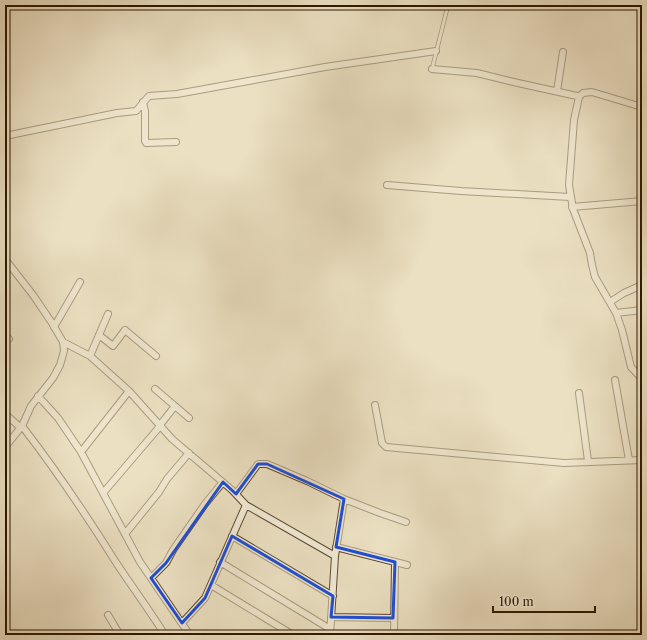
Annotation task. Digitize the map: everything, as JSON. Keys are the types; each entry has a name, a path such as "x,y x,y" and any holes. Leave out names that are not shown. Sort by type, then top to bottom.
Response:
{"street":[{"path":"5,136 117,113 136,111 149,96 177,94 324,68 436,51"},
{"path":"557,91 563,52"},
{"path":"432,69 477,73 578,97"},
{"path":"642,107 592,92 583,93 578,97 574,120 568,185 572,206 590,253 595,277 616,313 631,367 642,379"},
{"path":"143,102 145,111 146,143 176,142"},
{"path":"388,185 570,197"},
{"path":"572,206 642,201"},
{"path":"5,259 32,294 54,327 63,342 64,351 60,365 53,378 31,406 21,426 5,447"},
{"path":"54,327 80,282"},
{"path":"610,302 624,293 642,285"},
{"path":"616,313 642,310 642,313"},
{"path":"90,356 108,314"},
{"path":"99,335 113,346 125,330 156,356"},
{"path":"63,342 90,356 129,391 172,439 223,482 246,505 335,556"},
{"path":"615,380 629,460"},
{"path":"155,389 189,418"},
{"path":"81,452 129,391"},
{"path":"579,393 588,461"},
{"path":"38,396 58,418 81,452 140,562 187,631 185,635"},
{"path":"375,405 382,443 386,448 564,463 642,460"},
{"path":"103,493 175,406"},
{"path":"5,414 21,426 53,465 165,635"},
{"path":"125,534 188,453"},
{"path":"236,494 258,464 267,464 344,499 406,522"},
{"path":"151,578 166,563 205,504 223,482"},
{"path":"220,562 330,632 336,546 344,499"},
{"path":"182,623 205,598 246,505"},
{"path":"232,536 332,596"},
{"path":"336,546 406,565"},
{"path":"394,635 393,618 395,562"},
{"path":"211,585 293,635"},
{"path":"108,615 120,635"},
{"path":"331,617 393,618"}],"lane":[{"path":"432,69 448,5"}],"highlighted area":[{"path":"258,464 267,464 344,499 336,547 395,562 393,618 331,617 333,596 232,536 205,598 182,623 151,578 166,563 223,482 236,494"}]}
